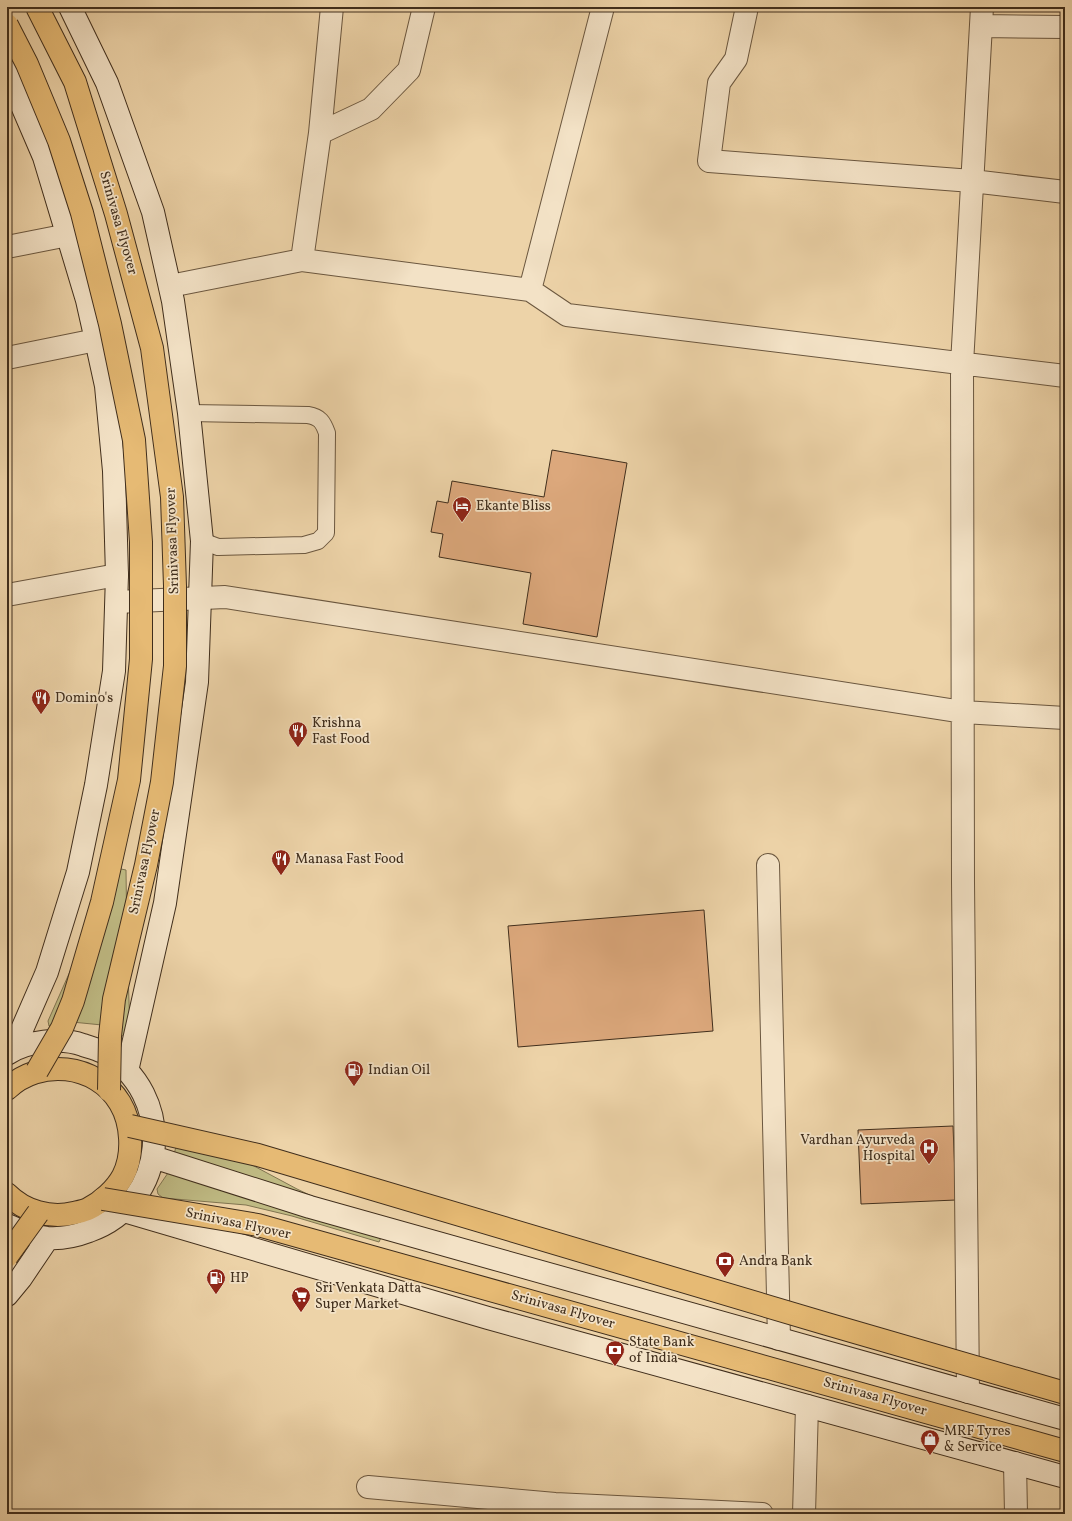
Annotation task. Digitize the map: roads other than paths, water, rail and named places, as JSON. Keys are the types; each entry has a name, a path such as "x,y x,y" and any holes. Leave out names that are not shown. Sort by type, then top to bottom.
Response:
{"main road":[{"name":"Srinivasa Flyover","path":"37,7 75,82 116,214 152,348 172,497 175,586 175,666 162,782 146,865 114,999 110,1036 109,1090"},
{"path":"7,25 28,64 59,141 82,213 110,324 134,440 141,542 141,659 129,780 102,902 73,1001 62,1028 37,1071"},
{"path":"7,1089 16,1081 37,1071 60,1068 83,1073 104,1084 120,1103 130,1126 131,1151 124,1175 108,1195 88,1209 64,1215 38,1213 16,1203 7,1194"},
{"path":"130,1126 258,1155 1065,1393"},
{"name":"Srinivasa Flyover","path":"103,1199 258,1225 1065,1451"},
{"path":"7,1256 38,1213"}],"street":[{"path":"70,7 107,83 153,212 170,286 189,413 202,541 197,682 165,903 127,1070"},
{"path":"302,260 320,133 332,7"},
{"path":"320,133 371,109 409,70 424,7"},
{"path":"530,290 603,7"},
{"path":"747,7 736,59 719,83 708,161 972,181 1065,192"},
{"path":"968,1392 963,882 962,364 982,16 1065,28"},
{"path":"7,71 44,156 87,300 96,340 106,386 114,471 117,575 114,671 96,785 78,872 47,972 10,1052"},
{"path":"7,247 68,235"},
{"path":"170,286 302,260 530,290 567,315 1065,376"},
{"path":"7,358 96,340"},
{"path":"7,595 117,575"},
{"path":"117,602 225,597 963,712 1065,718"},
{"path":"768,865 779,1339"},
{"path":"7,1225 25,1233 48,1238 76,1236 102,1227 124,1211 137,1195 147,1177 153,1157 155,1134 150,1111 141,1089 127,1070 102,1052 73,1042 42,1041 10,1052"},
{"path":"153,1157 310,1207 1065,1419"},
{"path":"124,1211 488,1318 1065,1477"},
{"path":"7,1295 21,1278 48,1238"},
{"path":"804,1514 807,1406"},
{"path":"1015,1463 1016,1514"},
{"path":"368,1487 555,1504 762,1514"}],"lane":[{"path":"189,413 308,415 317,417 324,424 327,433 326,533 318,541 304,545 218,547 202,541"}],"place":[{"name":"Ekante Bliss","path":"462,523"},
{"name":"Domino's","path":"41,715"},
{"name":"Krishna Fast Food","path":"298,748"},
{"name":"Manasa Fast Food","path":"281,876"},
{"name":"Indian Oil","path":"354,1087"},
{"name":"Vardhan Ayurveda Hospital","path":"929,1165"},
{"name":"Andra Bank","path":"725,1278"},
{"name":"HP","path":"216,1295"},
{"name":"Sri Venkata Datta Super Market","path":"301,1313"},
{"name":"State Bank of India","path":"615,1367"},
{"name":"MRF Tyres & Service","path":"930,1456"}]}
